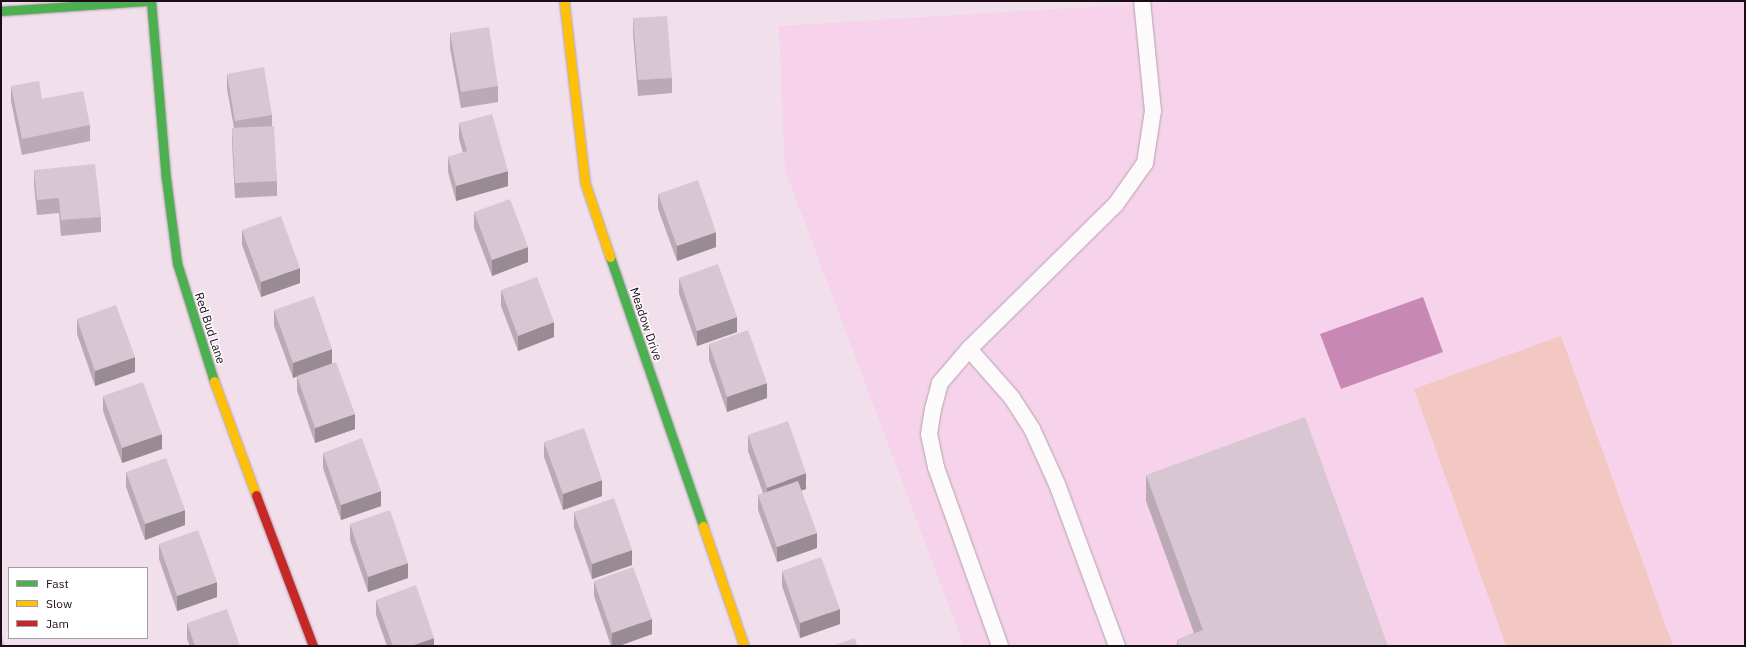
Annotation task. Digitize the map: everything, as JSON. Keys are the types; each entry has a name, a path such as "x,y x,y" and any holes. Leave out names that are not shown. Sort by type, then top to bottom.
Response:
{"street":[{"path":"1,11 150,1"},
{"name":"Red Bud Lane","path":"150,1 166,178 177,263 216,388 313,646"},
{"name":"Meadow Drive","path":"564,1 585,183 744,646"}],"lane":[{"path":"1000,646 936,467 929,434 933,409 940,383 969,349 1116,204 1145,163 1153,110 1142,1"},
{"path":"969,349 1012,398 1032,429 1057,484 1117,646"}],"shaded area":[{"path":"1187,1 1745,1 1745,646 964,646 785,170 779,26"},
{"path":"1423,297 1443,352 1341,389 1320,334"},
{"path":"1561,336 1673,646 1506,646 1414,389"}],"building":[{"path":"667,16 672,78 638,80 633,18"},
{"path":"489,27 498,86 461,92 450,33"},
{"path":"264,67 272,115 235,121 227,74"},
{"path":"39,81 42,99 83,91 90,125 22,139 11,86"},
{"path":"492,114 508,171 456,186 448,157 467,151 459,123"},
{"path":"274,126 277,181 235,183 232,128"},
{"path":"95,164 101,217 61,220 59,198 37,200 34,170"},
{"path":"698,180 716,232 677,246 658,194"},
{"path":"510,199 528,247 492,260 474,212"},
{"path":"281,216 300,268 261,282 242,230"},
{"path":"718,264 737,317 697,331 679,278"},
{"path":"537,277 554,322 518,336 501,290"},
{"path":"314,296 332,349 293,363 274,310"},
{"path":"116,305 135,357 95,371 77,319"},
{"path":"748,330 767,383 727,397 709,344"},
{"path":"336,362 355,414 315,428 297,376"},
{"path":"143,382 162,434 122,448 103,396"},
{"path":"1305,417 1388,646 1179,646 1177,640 1203,630 1146,475"},
{"path":"788,421 806,473 767,488 748,435"},
{"path":"584,428 602,480 563,494 544,442"},
{"path":"362,438 381,491 341,505 323,453"},
{"path":"166,458 185,510 145,524 126,472"},
{"path":"798,481 817,533 777,547 758,495"},
{"path":"614,498 632,550 592,564 574,512"},
{"path":"390,510 408,563 368,577 350,524"},
{"path":"198,530 217,582 177,596 159,544"},
{"path":"821,557 840,609 800,623 782,571"},
{"path":"633,567 652,619 612,633 594,581"},
{"path":"416,585 434,638 411,646 393,646 376,600"},
{"path":"227,609 240,646 195,646 187,623"},
{"path":"1,634 5,646 1,646"},
{"path":"855,638 857,646 832,646"}],"traffic: fast":[{"path":"1,11 149,1"},
{"path":"151,1 166,178 177,263 214,381"},
{"path":"610,257 703,526"}],"traffic: slow":[{"path":"564,1 585,183 610,257"},
{"path":"214,381 256,495"},
{"path":"703,526 744,646"}],"traffic: jam":[{"path":"256,495 313,646"}]}
